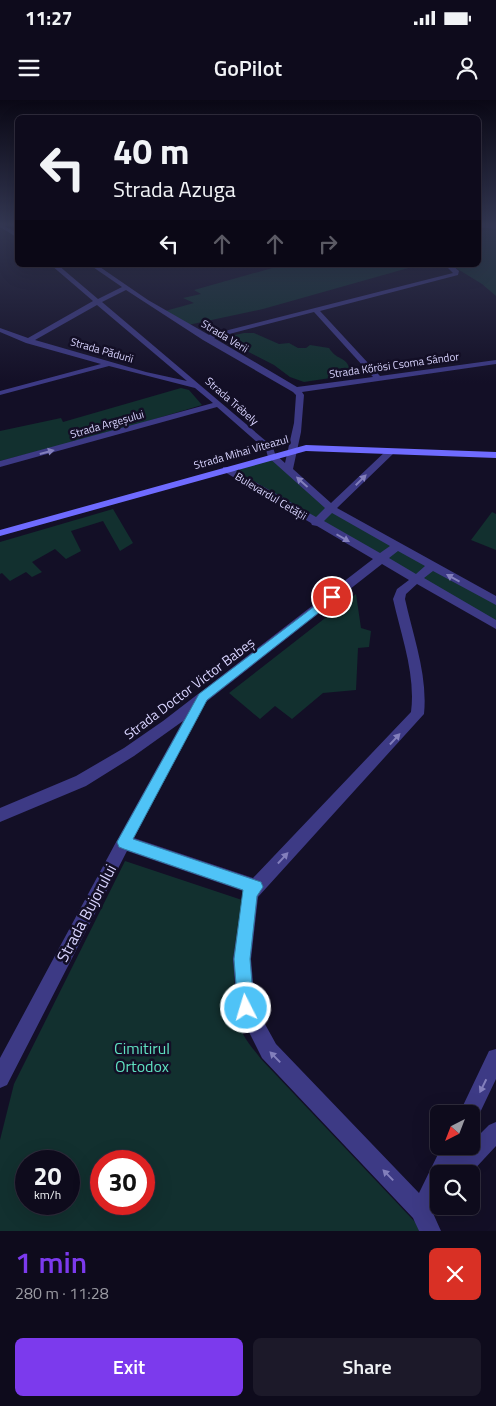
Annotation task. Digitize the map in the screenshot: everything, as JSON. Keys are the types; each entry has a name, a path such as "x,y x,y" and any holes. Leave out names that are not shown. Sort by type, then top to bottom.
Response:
{"main road":[{"name":"Strada Mihai Viteazul","path":"0,533 271,455 306,448 496,456"}],"street":[{"name":"Strada Trébely","path":"67,277 219,404 270,449 271,455"},
{"name":"Strada Verii","path":"109,277 206,338 296,390"},
{"path":"206,338 445,277"},
{"path":"29,342 96,302 125,288"},
{"path":"316,310 378,378"},
{"name":"Strada Pădurii","path":"0,330 29,342 199,387"},
{"name":"Strada Kőrösi Csoma Sándor","path":"296,390 496,362"},
{"path":"0,393 110,364"},
{"path":"159,376 174,366"},
{"path":"288,469 294,450 300,399 300,395 296,390"},
{"name":"Strada Argeșului","path":"0,464 219,404"},
{"path":"332,509 390,451"},
{"name":"Bulevardul Cetății","path":"271,455 332,509 496,601"},
{"name":"Bulevardul Cetății","path":"226,469 316,523 496,625"},
{"name":"Bulevardul Cetății","path":"316,523 332,509"},
{"path":"381,559 397,546"},
{"name":"Strada Doctor Victor Babeș","path":"0,815 81,781 130,752 381,559"},
{"path":"430,1231 429,1201 269,1051 246,1008 242,959 250,893 417,714 420,704 418,684 399,599 401,592 432,566"},
{"name":"Strada Bujorului","path":"0,1076 203,697"},
{"path":"124,842 255,887"},
{"path":"473,1105 496,1058"},
{"path":"464,1165 496,1132"}],"green space":[{"path":"241,277 377,277 263,309 188,325 165,311 194,303 183,298 201,294 194,290"},
{"path":"470,277 496,277 496,296"},
{"path":"254,333 279,344 289,343 298,348 306,348 310,345 329,348 332,353 348,364 350,375 304,382 290,377 274,365 227,341 226,337"},
{"path":"181,388 189,390 202,405 101,435 0,461 0,431 61,418 63,422"},
{"path":"271,455 332,509 496,601 496,625 231,472"},
{"path":"113,509 133,543 120,551 103,521 71,531 81,551 66,559 55,549 32,562 42,572 32,577 26,572 10,581 2,573 0,574 0,542"},
{"path":"492,512 496,514 496,550 471,540"},
{"path":"356,594 361,628 371,631 369,647 358,648 356,690 323,693 292,719 275,706 260,719 229,693"},
{"name":"Cimitirul Ortodox","path":"125,861 242,900 236,950 235,985 238,1018 243,1034 261,1059 416,1223 419,1231 0,1231 0,1140 14,1084"}],"route":[{"path":"246,1008 242,959 250,893 255,887 124,842 203,697 332,597"}]}
